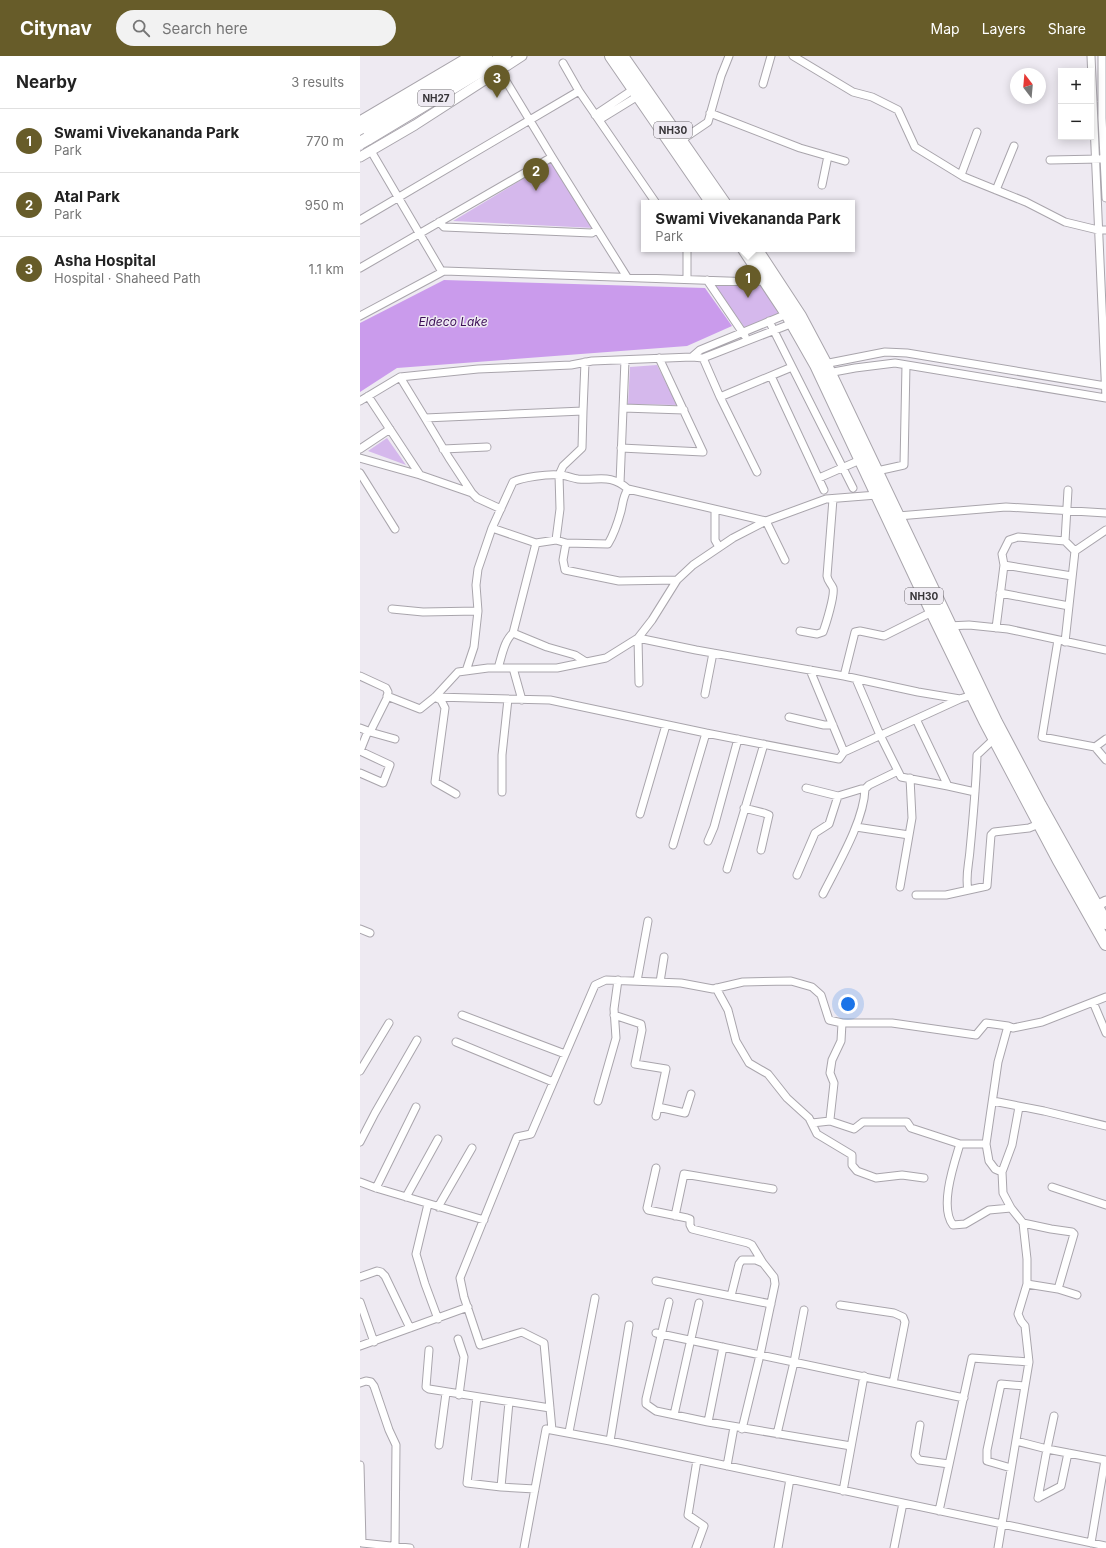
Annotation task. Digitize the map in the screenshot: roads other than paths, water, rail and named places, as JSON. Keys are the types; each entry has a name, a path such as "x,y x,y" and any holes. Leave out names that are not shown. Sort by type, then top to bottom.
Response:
{"highway":[{"name":"NH27","path":"361,133 486,56"},
{"name":"NH27","path":"361,133 506,56"},
{"name":"NH30","path":"611,56 710,200"},
{"name":"NH30","path":"622,56 722,200"},
{"name":"NH30","path":"746,252 823,369 877,471 898,516 972,695 994,739 1039,824 1096,905"},
{"name":"NH30","path":"758,252 800,316 860,460 932,612 945,627 1096,905 1103,922 1106,944"}],"street":[{"path":"442,272 371,151 367,147 361,133 470,56"},
{"path":"360,157 522,56"},
{"path":"680,141 708,122 729,56"},
{"path":"763,84 771,56"},
{"path":"793,56 853,92 872,97 898,110 915,147 961,175 1026,202 1065,222 1098,230 1106,230"},
{"path":"823,369 855,368 895,363 1106,398 1104,325 1098,230 1091,56"},
{"path":"1102,56 1106,198"},
{"path":"562,63 579,91 654,200"},
{"path":"500,71 627,277"},
{"path":"360,220 579,91"},
{"path":"597,117 636,93"},
{"path":"710,113 800,148 845,161"},
{"path":"961,175 977,132"},
{"path":"996,190 1014,146"},
{"path":"822,184 828,156"},
{"path":"360,268 552,157"},
{"path":"1050,160 1105,159"},
{"path":"439,222 444,227 592,233 597,229"},
{"path":"687,252 687,279"},
{"path":"360,316 444,271 755,282 765,280"},
{"path":"707,280 744,332 748,341"},
{"path":"692,357 700,350 769,321 790,319"},
{"path":"360,401 400,377 478,370 571,365 585,362 659,358 703,358 774,331 790,319"},
{"path":"769,321 853,488"},
{"path":"823,369 885,352 907,353 1106,386"},
{"path":"621,448 703,452 659,358"},
{"path":"703,358 720,397 757,472"},
{"path":"620,483 625,360"},
{"path":"556,540 560,509 559,475 563,466 582,448 585,362"},
{"path":"877,471 904,466 906,365"},
{"path":"720,397 792,367"},
{"path":"771,376 824,490"},
{"path":"400,377 443,449 472,493 477,498 501,509"},
{"path":"368,396 420,475"},
{"path":"623,408 684,410"},
{"path":"425,418 583,411"},
{"path":"360,449 390,429"},
{"path":"443,449 487,447"},
{"path":"360,458 420,475 472,493"},
{"path":"819,478 860,460"},
{"path":"360,473 395,528"},
{"path":"466,671 474,647 478,611 476,585 478,569 492,528 513,482 520,478 559,475 576,479 604,478 620,483 628,490 766,521"},
{"path":"492,528 536,543 556,540 566,543 608,544 612,537 625,493 628,490"},
{"path":"1065,541 1068,490"},
{"path":"387,696 420,709 435,697 458,672 488,668 556,668 606,658 638,638 652,620 677,580 693,564 733,538 766,521 826,499 877,495"},
{"path":"800,631 817,634 823,632 831,602 833,590 832,586 827,580 827,576 833,499"},
{"path":"898,516 1006,507 1106,512"},
{"path":"715,510 715,540 719,547"},
{"path":"766,521 785,560"},
{"path":"1075,551 1105,533"},
{"path":"996,628 1004,565 1002,554 1009,540 1018,537 1065,541 1075,551"},
{"path":"498,668 506,643 513,633 536,543"},
{"path":"566,543 563,560 566,570 619,581 677,580"},
{"path":"1075,551 1069,606 1042,737 1095,747 1106,760"},
{"path":"1004,565 1072,576"},
{"path":"1000,593 1069,606"},
{"path":"392,610 423,612 478,611"},
{"path":"844,676 856,632 860,631 884,636 932,612"},
{"path":"945,627 969,625 996,628 1106,650"},
{"path":"513,633 547,647 575,655 586,662"},
{"path":"638,638 960,699"},
{"path":"638,638 639,683"},
{"path":"705,694 713,653"},
{"path":"512,668 522,700"},
{"path":"810,670 844,752"},
{"path":"360,676 386,688 387,696 360,751 390,765 383,783 360,773"},
{"path":"856,679 880,735 901,777 975,792"},
{"path":"435,697 550,700 666,725 839,759 844,752 960,699 972,695"},
{"path":"435,697 441,700 445,708 435,782 456,794"},
{"path":"502,792 502,755 508,699"},
{"path":"789,717 824,726 832,724"},
{"path":"916,719 948,786"},
{"path":"640,814 666,725"},
{"path":"360,728 395,739"},
{"path":"672,845 706,733"},
{"path":"708,841 714,827 738,739"},
{"path":"968,890 966,880 969,866 977,755 994,739"},
{"path":"1095,747 1106,739"},
{"path":"727,869 764,744"},
{"path":"806,788 838,796 865,789 869,785 898,771"},
{"path":"900,887 912,818 910,778"},
{"path":"823,894 856,827 865,795 865,789"},
{"path":"797,874 815,833 829,824 838,796"},
{"path":"744,808 769,815 761,850"},
{"path":"916,895 946,895 987,886 991,835 994,832 1029,828 1039,824"},
{"path":"856,827 909,835"},
{"path":"637,981 648,921"},
{"path":"360,929 370,933"},
{"path":"660,982 664,957"},
{"path":"552,1430 544,1343 522,1332 480,1344 460,1278 517,1137 531,1134 595,985 606,980 681,982 713,989 743,982 791,981 812,987 821,995 829,1020 842,1023 892,1023 976,1035 986,1023 1013,1028 1042,1022 1106,997"},
{"path":"598,1101 616,1038 614,1015 618,980"},
{"path":"716,988 728,1010 736,1041 749,1063 768,1074 787,1098 809,1118 817,1134 852,1155 852,1165 857,1170 876,1178 902,1175 924,1178"},
{"path":"1093,1002 1106,1033"},
{"path":"462,1015 565,1054"},
{"path":"614,1015 641,1024 642,1030 635,1064 666,1070 656,1116"},
{"path":"360,1070 389,1023"},
{"path":"830,1119 834,1083 830,1073 832,1060 841,1041 842,1023"},
{"path":"1002,1172 995,1169 989,1161 986,1144 998,1062 1008,1026"},
{"path":"360,1142 375,1112 417,1040"},
{"path":"456,1042 553,1082"},
{"path":"658,1107 686,1113 691,1094"},
{"path":"993,1101 1106,1126"},
{"path":"998,1548 1029,1362 1025,1326 1018,1314 1027,1284 1027,1259 1023,1223 1011,1208 1003,1193 1002,1172 1012,1144 1019,1106"},
{"path":"376,1188 416,1107"},
{"path":"812,1123 830,1122 854,1129 863,1122 907,1122 911,1128 960,1144 986,1144"},
{"path":"406,1197 438,1139"},
{"path":"960,1144 949,1181 947,1205 951,1223 953,1225 965,1224 989,1210 1011,1208"},
{"path":"438,1206 472,1148"},
{"path":"656,1168 648,1210 690,1220 692,1229 752,1245 774,1277 771,1304 760,1355 727,1466"},
{"path":"675,1216 684,1174 773,1189"},
{"path":"360,1182 484,1220"},
{"path":"1052,1187 1106,1206"},
{"path":"428,1204 416,1254 438,1319"},
{"path":"1023,1223 1072,1232 1074,1234 1058,1289"},
{"path":"731,1296 739,1264 742,1260 756,1260 763,1262"},
{"path":"360,1277 377,1271 381,1272 385,1276 410,1328"},
{"path":"656,1281 771,1304"},
{"path":"1027,1284 1058,1289 1077,1295"},
{"path":"569,1432 595,1298"},
{"path":"360,1302 374,1342"},
{"path":"669,1302 659,1333 646,1404 656,1411 708,1422 851,1446"},
{"path":"674,1415 699,1303"},
{"path":"840,1305 894,1313 903,1317 905,1322 893,1383"},
{"path":"360,1346 468,1307"},
{"path":"777,1434 794,1362 804,1310"},
{"path":"610,1440 629,1325"},
{"path":"659,1333 964,1398"},
{"path":"458,1339 464,1357 459,1395"},
{"path":"708,1422 724,1347"},
{"path":"429,1350 426,1387 446,1393 550,1408"},
{"path":"939,1511 972,1358 1029,1362"},
{"path":"844,1490 864,1376"},
{"path":"360,1383 366,1381 371,1382 374,1386 389,1430 396,1445 395,1546"},
{"path":"1011,1468 987,1461 987,1450 1001,1384 1025,1386"},
{"path":"439,1445 446,1393"},
{"path":"476,1398 467,1483 535,1489"},
{"path":"501,1487 509,1402"},
{"path":"1054,1416 1038,1498 1061,1486 1068,1453"},
{"path":"920,1426 915,1455 919,1460 949,1464"},
{"path":"524,1548 546,1429 610,1440 697,1460 1103,1546"},
{"path":"1016,1441 1047,1449 1106,1459 1102,1496 1091,1543"},
{"path":"696,1548 704,1526 688,1515 697,1460"},
{"path":"360,1465 362,1543 410,1548"},
{"path":"778,1548 790,1479"},
{"path":"894,1548 903,1503"}],"water":[{"name":"Eldeco Lake","path":"444,280 705,288 732,326 687,346 397,368 360,392 360,323"}],"place":[{"name":"Asha Hospital","path":"497,98"},
{"name":"Atal Park","path":"536,191"},
{"name":"Swami Vivekananda Park","path":"748,298"}]}
